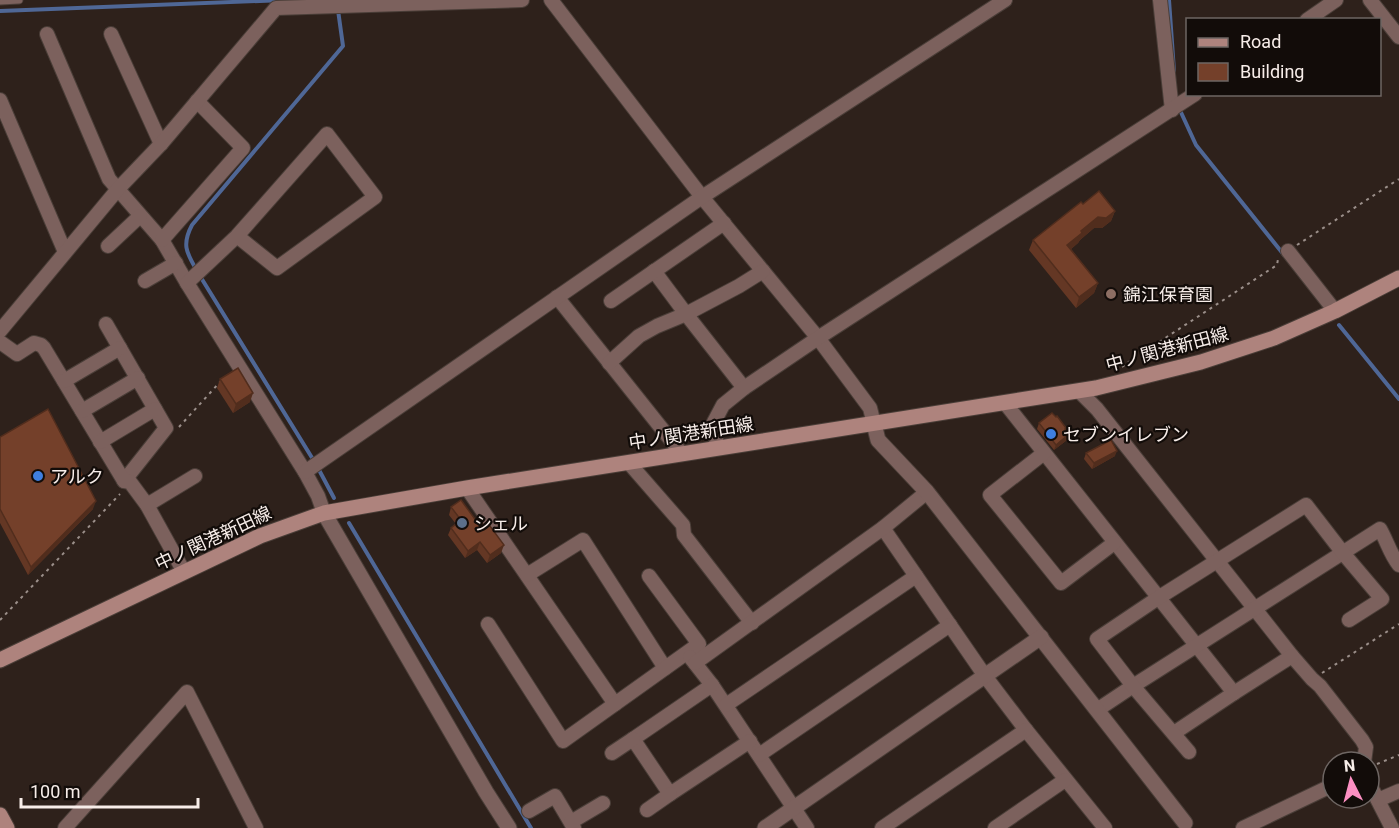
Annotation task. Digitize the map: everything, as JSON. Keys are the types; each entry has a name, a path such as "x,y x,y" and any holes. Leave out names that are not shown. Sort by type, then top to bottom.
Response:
{"main road":[{"name":"中ノ関港新田線","path":"0,660 260,536 324,513 467,488 1096,388 1201,362 1274,338 1335,311 1399,278"},
{"path":"0,815 7,828"}],"street":[{"path":"0,331 118,189 161,144 276,8 522,0"},
{"path":"551,0 702,197 818,338 870,408 878,440 927,492 1097,710 1183,826"},
{"path":"305,472 702,197 1005,0"},
{"path":"1160,0 1172,110"},
{"path":"1310,18 1336,0"},
{"path":"1370,0 1399,37"},
{"path":"47,33 109,179 162,240 176,262 187,284 305,472 324,513 509,828"},
{"path":"111,34 161,144"},
{"path":"717,448 714,422 723,405 744,388 1192,96"},
{"path":"0,100 65,252"},
{"path":"162,240 243,148 197,101"},
{"path":"187,284 237,236 324,128 375,197 277,268 237,236"},
{"path":"108,246 140,216"},
{"path":"611,301 724,223"},
{"path":"1288,251 1335,311"},
{"path":"145,281 176,262"},
{"path":"654,271 744,388"},
{"path":"609,363 639,336 686,314 763,271"},
{"path":"557,297 682,454"},
{"path":"106,324 166,428 124,481"},
{"path":"0,342 17,354 34,344 41,345 124,481 130,482 147,505 184,572"},
{"path":"64,381 120,348"},
{"path":"82,411 138,378"},
{"path":"1079,391 1097,409 1292,656 1320,686 1362,740 1366,750"},
{"path":"1005,403 1234,693"},
{"path":"100,442 155,409"},
{"path":"1044,453 990,495 1061,584 1114,543"},
{"path":"629,463 683,525 684,535 752,624"},
{"path":"147,505 195,476"},
{"path":"467,488 615,704"},
{"path":"488,624 563,741 665,668 691,658 752,624 883,528 927,492"},
{"path":"1189,752 1097,639 1306,505 1382,599 1349,620"},
{"path":"883,528 985,676 1105,828"},
{"path":"1097,710 1380,529 1391,555 1399,565"},
{"path":"527,575 583,540 665,668"},
{"path":"649,576 699,644 691,658"},
{"path":"726,705 916,576"},
{"path":"759,755 950,625"},
{"path":"765,828 1041,637"},
{"path":"1174,733 1292,656"},
{"path":"691,658 726,705 807,828"},
{"path":"612,753 712,685"},
{"path":"65,828 187,692 256,828"},
{"path":"882,828 1026,730"},
{"path":"633,739 670,795"},
{"path":"647,810 750,741"},
{"path":"995,828 1065,780"},
{"path":"1243,828 1321,791"},
{"path":"1381,800 1399,791"},
{"path":"529,811 555,796 573,825 603,803"},
{"path":"1381,806 1393,828 1399,825"}],"lane":[{"path":"0,1 19,0"}],"path":[{"path":"1121,368 1277,265 1278,258 1288,251 1399,179"},
{"path":"1312,680 1399,624"},
{"path":"1381,763 1399,755"}],"building":[{"path":"1099,191 1115,211 1106,218 1098,217 1067,245 1098,283 1079,297 1033,240 1081,202 1083,204"},
{"path":"238,368 253,393 236,404 220,379"},
{"name":"アルク","path":"48,409 96,501 31,567 0,509 0,437"},
{"path":"1052,413 1057,416 1069,434 1056,445 1039,423"},
{"path":"1111,440 1117,451 1094,463 1086,453"},
{"path":"461,500 477,522 480,520 483,525 487,522 504,545 490,555 480,542 468,551 451,528 461,520 451,507"}],"waterway":[{"path":"0,11 284,0"},
{"path":"1169,0 1174,71"},
{"path":"196,269 186,248 187,237 192,225 343,46 338,10"},
{"path":"1179,108 1196,145 1284,255"},
{"path":"200,276 314,461"},
{"path":"1339,325 1399,399"},
{"path":"318,468 334,498"},
{"path":"349,523 531,828"}],"place":[{"name":"錦江保育園","path":"1111,294"},
{"name":"セブンイレブン","path":"1051,434"},
{"name":"アルク","path":"38,476"},
{"name":"シェル","path":"462,523"}]}
